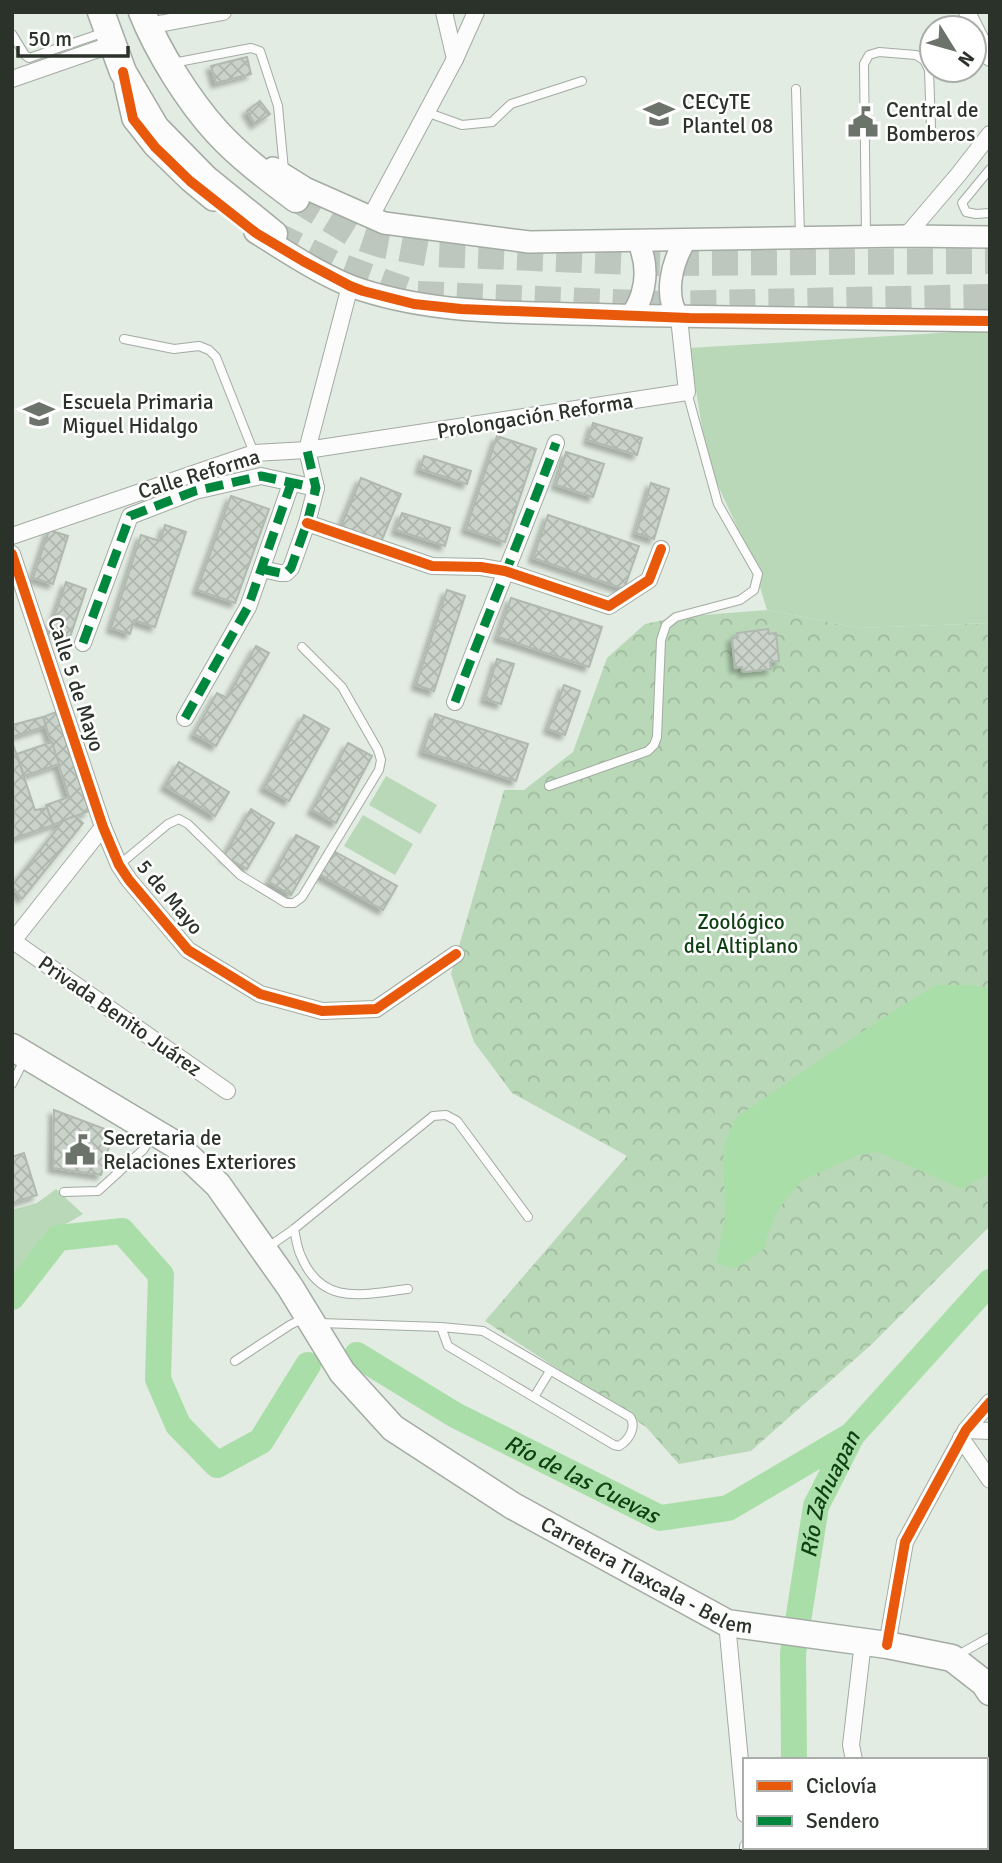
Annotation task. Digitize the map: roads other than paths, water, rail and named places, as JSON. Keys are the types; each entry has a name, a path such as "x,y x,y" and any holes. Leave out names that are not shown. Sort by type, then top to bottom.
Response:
{"main road":[{"path":"145,19 157,46 188,94 218,133 249,162 286,187"},
{"path":"107,29 122,72 156,128 205,178 274,234"},
{"name":"Carretera Tlaxcala - Belem","path":"19,1051 176,1145 218,1185 290,1287 342,1372 393,1428 513,1506 730,1624 868,1643 952,1658 984,1683 990,1692"}],"street":[{"path":"444,12 455,59"},
{"path":"370,218 455,59 477,12"},
{"path":"967,12 990,58"},
{"path":"145,19 217,13"},
{"path":"12,79 107,29"},
{"path":"122,72 133,119 155,147 190,181 256,233 350,286 414,304 460,309 679,318 990,321"},
{"path":"906,236 990,134"},
{"path":"286,187 305,188 370,218 396,226 529,242 990,237"},
{"path":"632,315 641,299 646,275 643,252 638,240"},
{"path":"685,241 678,252 671,295 674,311 679,318 687,393"},
{"path":"262,569 286,573 291,568 307,523 316,488 307,450 350,286"},
{"name":"Prolongación Reforma","path":"307,450 687,393"},
{"path":"456,702 556,443"},
{"name":"Calle Reforma","path":"12,536 254,453 307,450"},
{"name":"Calle Reforma","path":"83,643 131,516 195,491 261,476 316,488"},
{"path":"185,718 248,607 291,484"},
{"path":"307,523 432,566 505,571 609,606 649,580 661,549"},
{"name":"Calle 5 de Mayo","path":"12,554 103,827"},
{"path":"13,942 103,827"},
{"name":"5 de Mayo","path":"103,827 119,865 129,880 188,950 260,994 322,1011 376,1009 456,954"},
{"name":"Privada Benito Juárez","path":"13,942 227,1091"},
{"path":"853,1758 851,1745 868,1643 905,1542 964,1434 990,1402"},
{"path":"964,1434 990,1431"},
{"path":"964,1434 990,1480"},
{"path":"730,1624 743,1789"}],"lane":[{"path":"12,34 29,58 107,29"},
{"path":"169,64 251,48 260,51 278,106 286,187"},
{"path":"866,237 864,64 869,55 879,52 916,55 924,60 929,70 931,128"},
{"path":"426,112 462,125 492,122 511,104 582,81"},
{"path":"796,89 800,238"},
{"path":"990,169 962,203 966,212 990,213"},
{"path":"124,339 174,349 199,346 209,350 216,357 254,453"},
{"path":"549,786 648,751 657,737 661,640 666,625 676,617 740,600 754,590 758,574 718,505 687,393"},
{"path":"119,865 168,824 179,819 188,824 240,875 286,903 294,903 302,897 379,770 381,760 342,687 302,647"},
{"path":"12,1084 19,1051"},
{"path":"264,1250 294,1229 433,1116 446,1115 457,1121 528,1217"},
{"path":"64,1192 98,1191 144,1150 155,1133"},
{"path":"294,1229 301,1256 318,1283 335,1292 361,1295 408,1289"},
{"path":"235,1361 290,1325 309,1319 441,1327 482,1331 630,1417 634,1428 625,1443 614,1445 448,1346 441,1327"},
{"path":"534,1397 551,1371"},
{"path":"952,1658 990,1637"}],"waterway":[{"name":"Río de las Cuevas","path":"12,1297 58,1238 122,1231 161,1275 158,1379 178,1425 217,1465 261,1441 308,1365"},
{"name":"Río Zahuapan","path":"794,1758 793,1653 816,1506 852,1435 990,1282"},
{"name":"Río de las Cuevas","path":"357,1355 455,1415 660,1518 728,1508 852,1435"}],"tunnel":[{"path":"296,199 358,237 382,245 431,254 661,263 990,261"},
{"path":"274,234 335,264 417,294 661,304 990,297"}],"place":[{"name":"CECyTE Plantel 08","path":"659,114"},
{"name":"Central de Bomberos","path":"863,122"},
{"name":"Escuela Primaria Miguel Hidalgo","path":"39,414"},
{"name":"Secretaria de Relaciones Exteriores","path":"80,1150"}],"park label":[{"name":"Zoológico del Altiplano","path":"741,934"}]}
